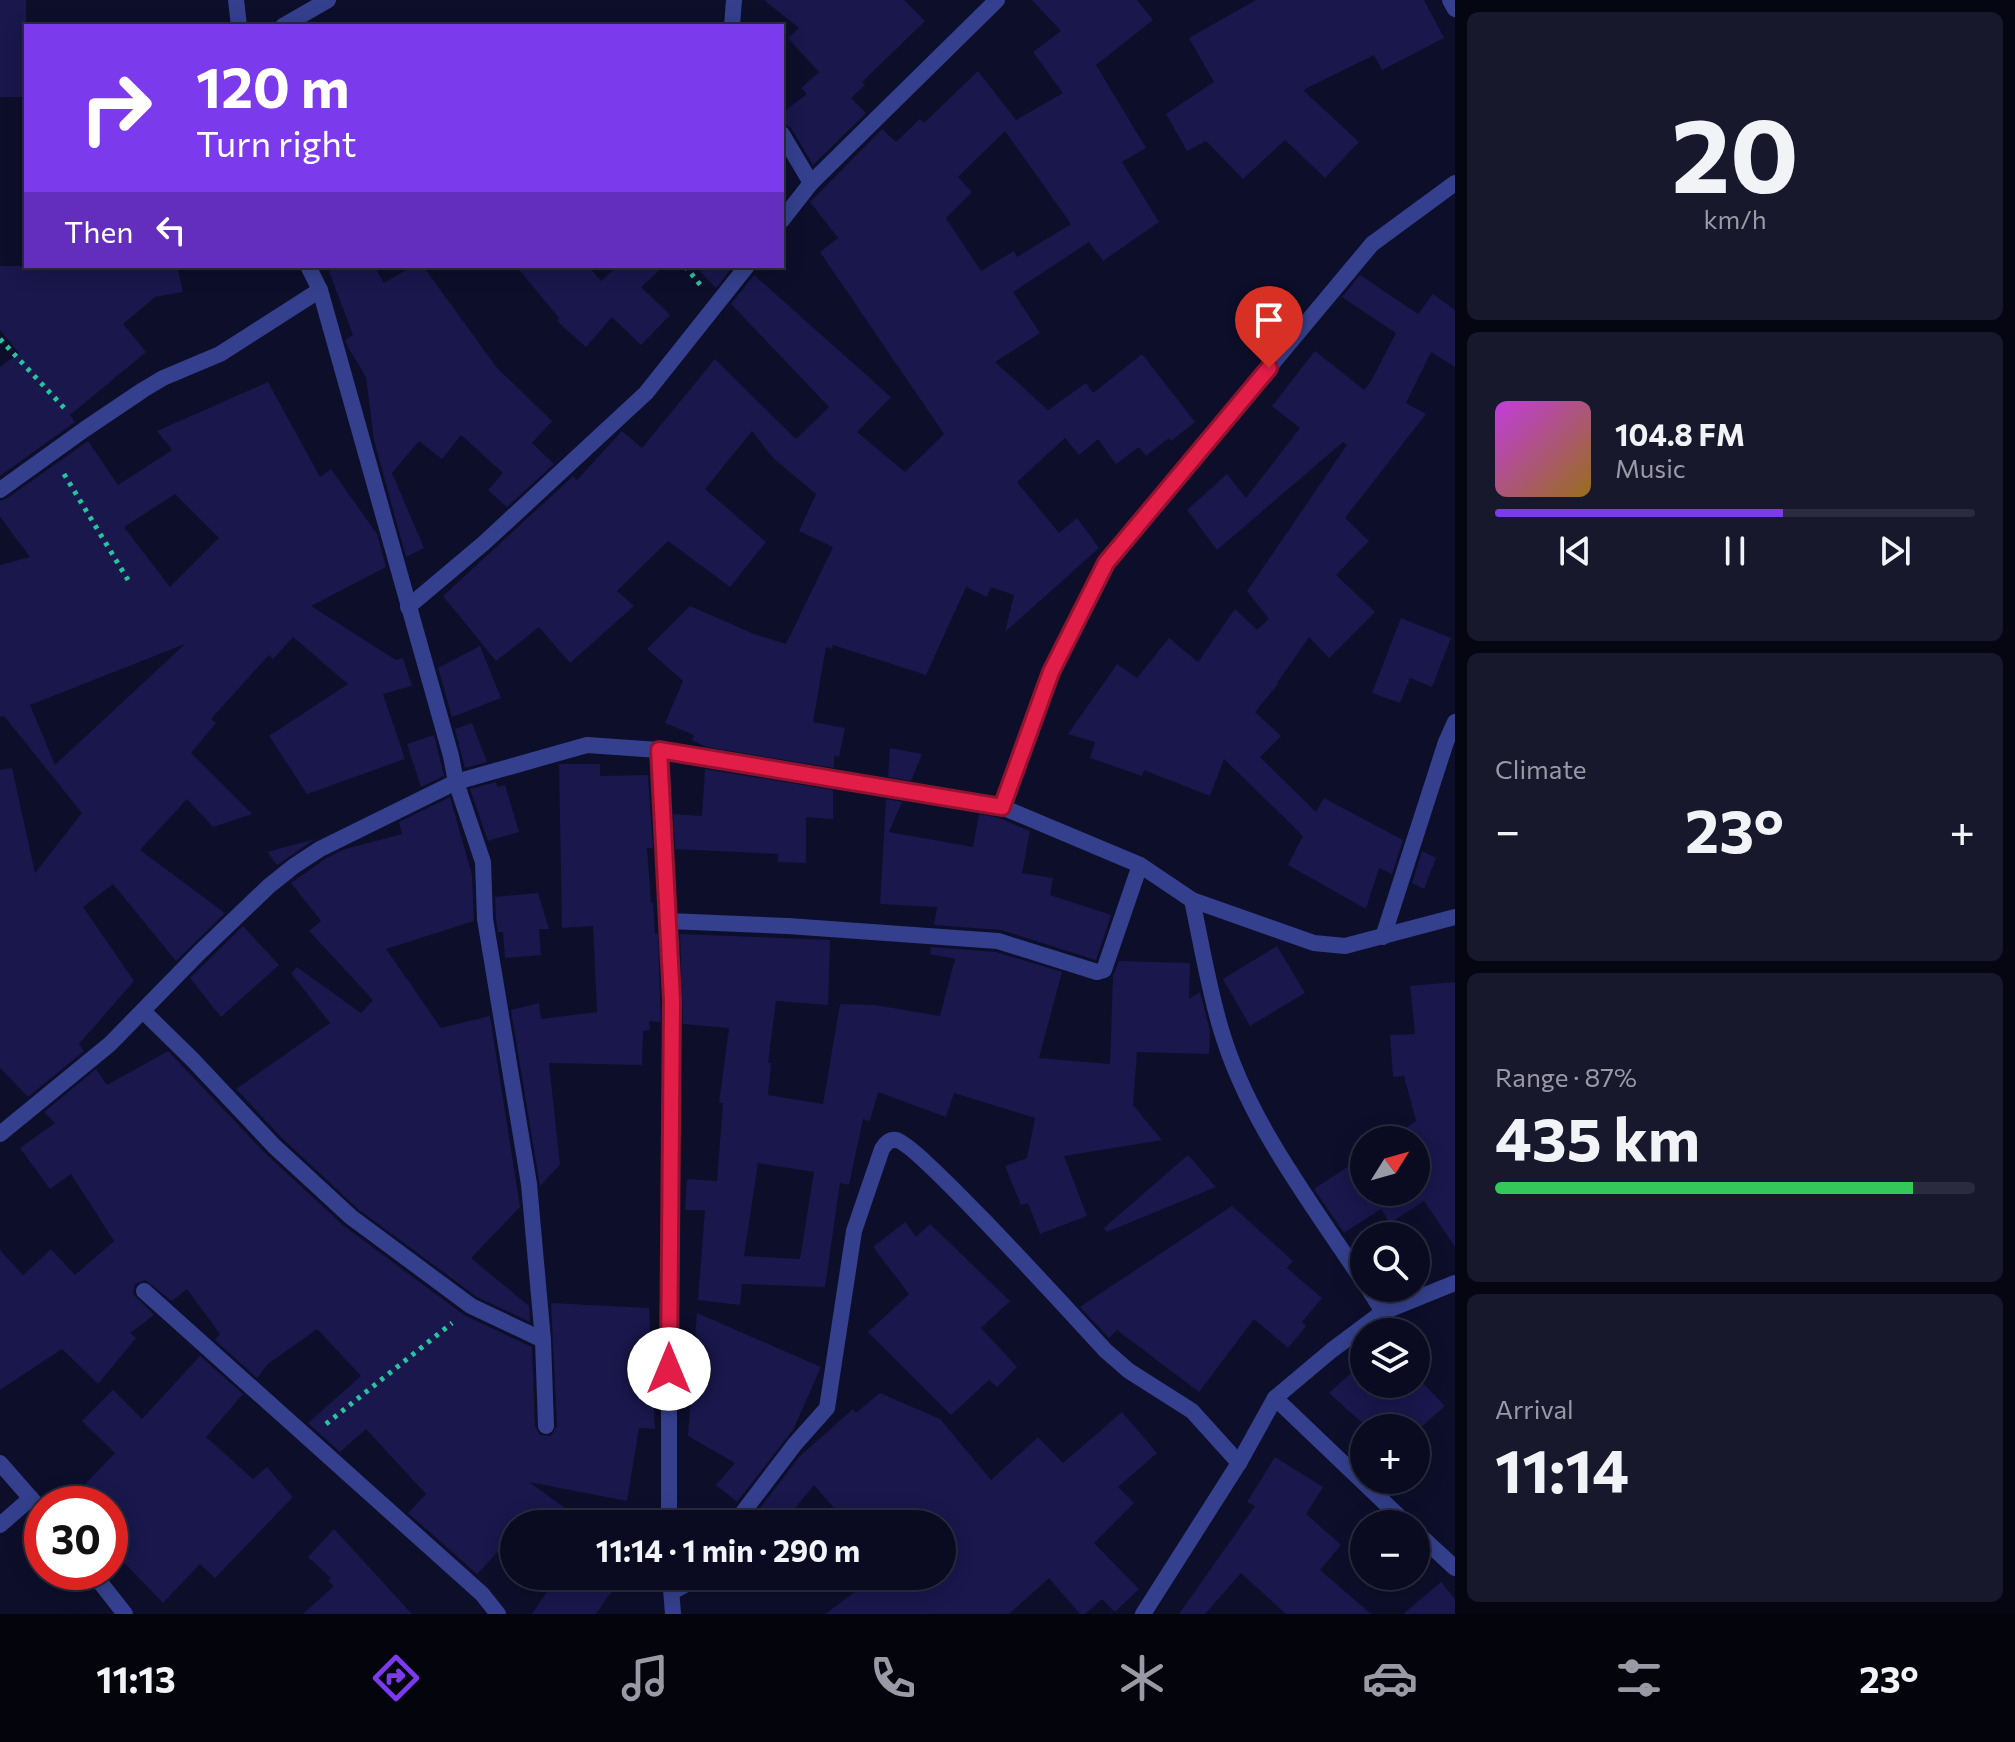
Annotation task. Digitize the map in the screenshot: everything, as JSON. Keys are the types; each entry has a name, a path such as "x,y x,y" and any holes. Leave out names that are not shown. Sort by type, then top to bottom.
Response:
{"street":[{"path":"236,0 239,24"},
{"path":"286,24 328,0"},
{"path":"732,24 734,0"},
{"path":"784,217 811,183 997,0"},
{"path":"1450,0 1455,9"},
{"path":"784,137 811,183"},
{"path":"1002,807 1051,672 1106,563 1372,244 1455,183"},
{"path":"309,268 320,290 456,782 483,862 485,919 529,1184 543,1340 546,1426"},
{"path":"408,607 484,543 646,393 745,268"},
{"path":"0,490 163,378 220,354 320,290"},
{"path":"1383,937 1455,722"},
{"path":"0,1134 110,1044 199,953 294,866 320,849 456,782 587,745 659,750 1002,807 1140,865 1192,900 1314,943 1345,946 1455,917"},
{"path":"659,750 672,1000 669,1510"},
{"path":"668,921 998,941 1097,972 1104,970 1107,964 1140,865"},
{"path":"1192,900 1220,1027 1240,1080 1265,1131 1350,1262"},
{"path":"144,1012 274,1146 351,1217 471,1306 543,1340"},
{"path":"745,1510 827,1408 854,1231 882,1149 892,1140 905,1144 937,1173 1106,1351 1129,1371 1192,1411 1239,1463"},
{"path":"1143,1614 1239,1463 1275,1398 1383,1312 1455,1283"},
{"path":"144,1291 482,1594 498,1614"},
{"path":"1377,1302 1383,1312"},
{"path":"1275,1398 1392,1510"},
{"path":"0,1463 24,1490"},
{"path":"0,1525 24,1511"},
{"path":"1430,1545 1455,1568"},
{"path":"106,1590 125,1614"},
{"path":"671,1590 673,1614"}],"path":[{"path":"0,339 85,429"},
{"path":"51,453 128,580"},
{"path":"309,1439 471,1306"}],"building":[{"path":"0,0 26,0 24,97 0,97"},
{"path":"764,0 904,0 925,21 862,82 865,85 851,98 866,113 813,165 791,128 784,124 784,111 807,94 801,88 819,72 788,38 799,28"},
{"path":"1032,0 1137,0 1153,20 1096,65 1146,148 1122,162 1159,222 1103,261 1089,242 1013,292 1040,333 995,362 1048,410 1086,383 1093,393 1142,354 1195,422 1146,456 1139,447 1116,464 1098,439 1079,455 1065,438 1017,482 1059,533 1077,518 1099,548 1005,632 1014,595 991,587 987,597 966,587 926,675 833,645 832,649 826,647 813,722 845,728 839,757 834,756 834,768 706,747 692,740 694,735 665,723 683,681 647,649 690,606 754,634 786,644 833,547 799,531 816,494 772,457 752,431 705,489 766,542 730,587 668,541 617,591 634,606 570,663 539,627 496,661 443,596 573,476 577,480 622,431 642,448 715,359 796,439 829,407 731,304 754,275 891,397 857,432 905,472 944,434 820,252 838,238 810,202 882,129 896,142 920,119 924,123 978,71 1016,120 1063,93 1033,52 1061,31","holes":["1005,131 1071,224 1017,257 1014,251 981,271 946,218 972,192 958,177"]},
{"path":"1256,0 1424,0 1444,38 1382,70 1374,55 1303,90 1359,142 1325,178 1285,140 1243,179 1206,141 1187,151 1166,114 1214,82 1189,38"},
{"path":"0,266 177,268 183,292 155,297 123,324 146,352 70,415 75,422 0,476 0,367 19,353 0,330"},
{"path":"328,268 375,268 384,283 410,268 424,268 497,368 552,421 532,443 554,464 507,507 488,490 503,473 461,435 442,459 419,441 392,473 424,548 406,557 374,440 366,377 345,340 353,335"},
{"path":"518,268 590,268 601,281 615,268 662,268 641,287 670,315 641,345 612,317 586,347 557,321 559,318"},
{"path":"697,268 731,268 716,288"},
{"path":"1360,275 1418,314 1433,294 1455,310 1455,367 1431,352 1406,403 1426,414 1345,518 1369,541 1336,575 1375,612 1329,658 1309,637 1255,712 1281,736 1260,757 1316,812 1324,798 1403,840 1392,874 1379,868 1366,909 1288,865 1303,836 1224,759 1210,796 1144,770 1142,776 1090,758 1095,742 1068,734 1117,664 1137,678 1169,638 1198,662 1235,609 1257,630 1269,619 1247,591 1347,445 1343,442 1217,550 1187,510 1227,474 1246,498 1300,428 1272,406 1315,351 1364,390 1370,383 1396,333 1342,297"},
{"path":"268,382 320,477 331,469 377,534 386,567 311,606 396,660 403,658 412,686 383,694 405,759 307,794 269,736 348,684 293,637 273,659 269,655 211,719 216,723 191,753 252,814 213,827 187,799 140,850 225,913 176,961 113,884 83,907 134,981 79,1044 84,1051 28,1097 0,1068 0,770 12,768 35,873 82,813 4,716 0,717 0,565 30,557 0,517 0,501 88,441 118,485 172,450 157,431","holes":["175,494 219,538 170,587 124,527","185,644 55,765 30,705"]},
{"path":"1401,618 1451,638 1432,687 1410,678 1400,703 1372,693"},
{"path":"480,646 501,698 452,717 438,668"},
{"path":"472,723 487,762 465,768 455,729"},
{"path":"434,735 444,776 421,787 407,744"},
{"path":"890,748 922,754 911,781 888,777"},
{"path":"559,764 600,764 600,776 648,775 653,848 647,848 651,903 655,934 658,934 661,1022 649,1021 650,1030 643,1031 642,1065 549,1063 560,1165 540,1186 511,1010 539,1003 541,1019 597,1012 593,926 562,928"},
{"path":"705,769 833,790 833,819 806,817 806,863 778,862 778,854 675,849 673,814 702,816"},
{"path":"496,782 497,787 505,785 519,832 488,841 470,789"},
{"path":"450,797 472,875 474,921 386,949 441,1028 490,1016 520,1207 471,1258 529,1306 530,1322 477,1297 358,1209 282,1138 236,1089 330,1023 291,973 297,967 361,1013 373,1000 309,931 321,921 291,883 345,849 402,834 399,822"},
{"path":"886,799 902,802 889,832 973,847 979,814 999,818 1030,831 1022,873 1053,878 1050,895 1111,915 1096,960 1001,930 934,925 937,907 880,904"},
{"path":"315,839 277,865 267,852"},
{"path":"1422,851 1436,858 1424,889 1412,883"},
{"path":"538,893 549,929 539,929 541,955 505,958 503,932 498,932 495,897"},
{"path":"243,926 279,965 221,1017 190,978"},
{"path":"680,934 830,940 828,1005 776,1001 768,1063 771,1063 768,1095 823,1104 840,1004 875,1005 940,1016 955,959 930,954 931,947 996,952 1062,972 1039,1058 1110,1064 1113,976 1119,961 1190,963 1189,999 1200,992 1210,1031 1209,1054 1137,1052 1133,1105 1162,1140 1064,1156 1087,1216 1040,1234 1028,1203 1021,1205 1005,1166 1027,1158 1035,1118 954,1093 946,1117 878,1092 870,1121 863,1119 849,1185 840,1183 825,1287 742,1284 740,1305 698,1300 705,1210 685,1210 687,1179 717,1181 723,1103 719,1103 729,1028 683,1024","holes":["758,1163 814,1172 800,1259 744,1256"]},
{"path":"1277,946 1305,993 1250,1026 1223,979"},
{"path":"1455,982 1455,1247 1427,1206 1430,1206 1430,1126 1409,1126 1416,1121 1404,1076 1393,1077 1390,1035 1415,1034 1410,986"},
{"path":"168,1051 266,1154 344,1226 464,1315 532,1347 535,1426 540,1435 551,1436 557,1426 551,1303 649,1308 655,1429 639,1428 627,1501 529,1482 568,1510 500,1510 500,1550 477,1574 408,1513 426,1494 366,1429 340,1452 308,1423 361,1376 317,1329 268,1364 257,1378 215,1340 220,1334 187,1289 172,1301 145,1280 135,1284 133,1294 154,1315 130,1333 136,1338 98,1384 62,1349 0,1390 0,1250 23,1275 51,1249 75,1275 114,1241 71,1174 50,1189 20,1148 55,1123 44,1112 96,1069 107,1085"},
{"path":"1188,1155 1216,1187 1107,1232 1104,1228"},
{"path":"1350,1165 1350,1206 1416,1206 1392,1222 1381,1209 1361,1222 1350,1222 1350,1229 1344,1233 1314,1189"},
{"path":"1232,1206 1293,1261 1287,1268 1322,1298 1302,1322 1306,1326 1288,1348 1254,1319 1199,1392 1117,1330 1109,1338 1080,1307"},
{"path":"905,1222 916,1237 930,1224 1010,1301 981,1328 1017,1367 997,1387 989,1380 951,1415 868,1332 909,1294 873,1247"},
{"path":"697,1313 821,1367 793,1430 737,1502 716,1485 735,1463 688,1436"},
{"path":"200,1356 243,1394 206,1437 253,1479 267,1467 293,1497 215,1578 200,1564 163,1603 128,1567 128,1486 83,1486 115,1453 82,1421 113,1390 142,1419"},
{"path":"1350,1374 1350,1398 1430,1398 1430,1390 1445,1406 1430,1419 1430,1414 1352,1414 1329,1393"},
{"path":"880,1393 940,1419 991,1480 1038,1437 1063,1463 1122,1412 1157,1453 1118,1487 1134,1503 1094,1543 1139,1589 1115,1612 1102,1599 1085,1614 1080,1614 1049,1578 1009,1614 825,1614 858,1590 956,1590 956,1510 836,1510 814,1485 793,1510 759,1510 800,1456 853,1409 856,1413"},
{"path":"1275,1457 1323,1487 1306,1514 1341,1545 1320,1570 1371,1614 1286,1614 1241,1573 1205,1614 1179,1614 1255,1506 1247,1502"},
{"path":"334,1529 412,1614 303,1614 334,1586 328,1581 331,1578 308,1557"},
{"path":"1441,1582 1455,1599 1455,1614 1403,1614"},
{"path":"548,1590 613,1590 596,1614 532,1614"}],"route":[{"path":"669,1369 672,1000 659,750 1002,807 1051,672 1106,563 1269,368"}]}
